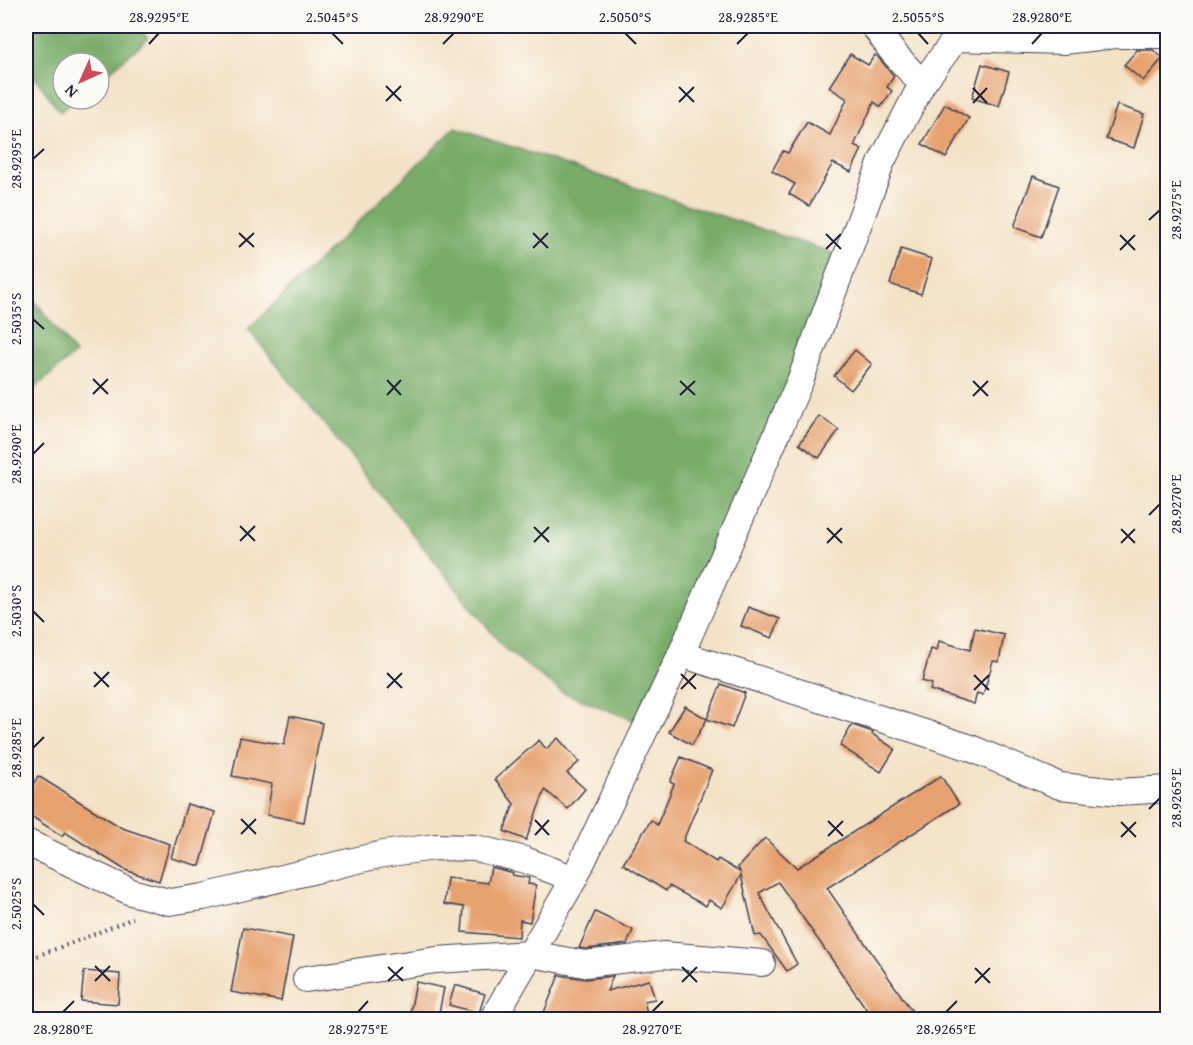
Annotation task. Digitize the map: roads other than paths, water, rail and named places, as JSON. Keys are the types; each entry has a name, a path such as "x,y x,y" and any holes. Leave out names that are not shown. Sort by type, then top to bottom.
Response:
{"street":[{"path":"874,26 892,51 922,84"},
{"path":"492,1020 574,879 681,654 800,381 882,161 922,84 965,32 1064,41 1116,35 1167,35"},
{"path":"681,654 968,747 1060,786 1119,792 1167,789"},
{"path":"26,842 131,892 169,902 203,897 383,854 435,847 475,848 525,860 574,879"},
{"path":"306,979 436,960 531,954 585,964 664,955 762,963"}]}
